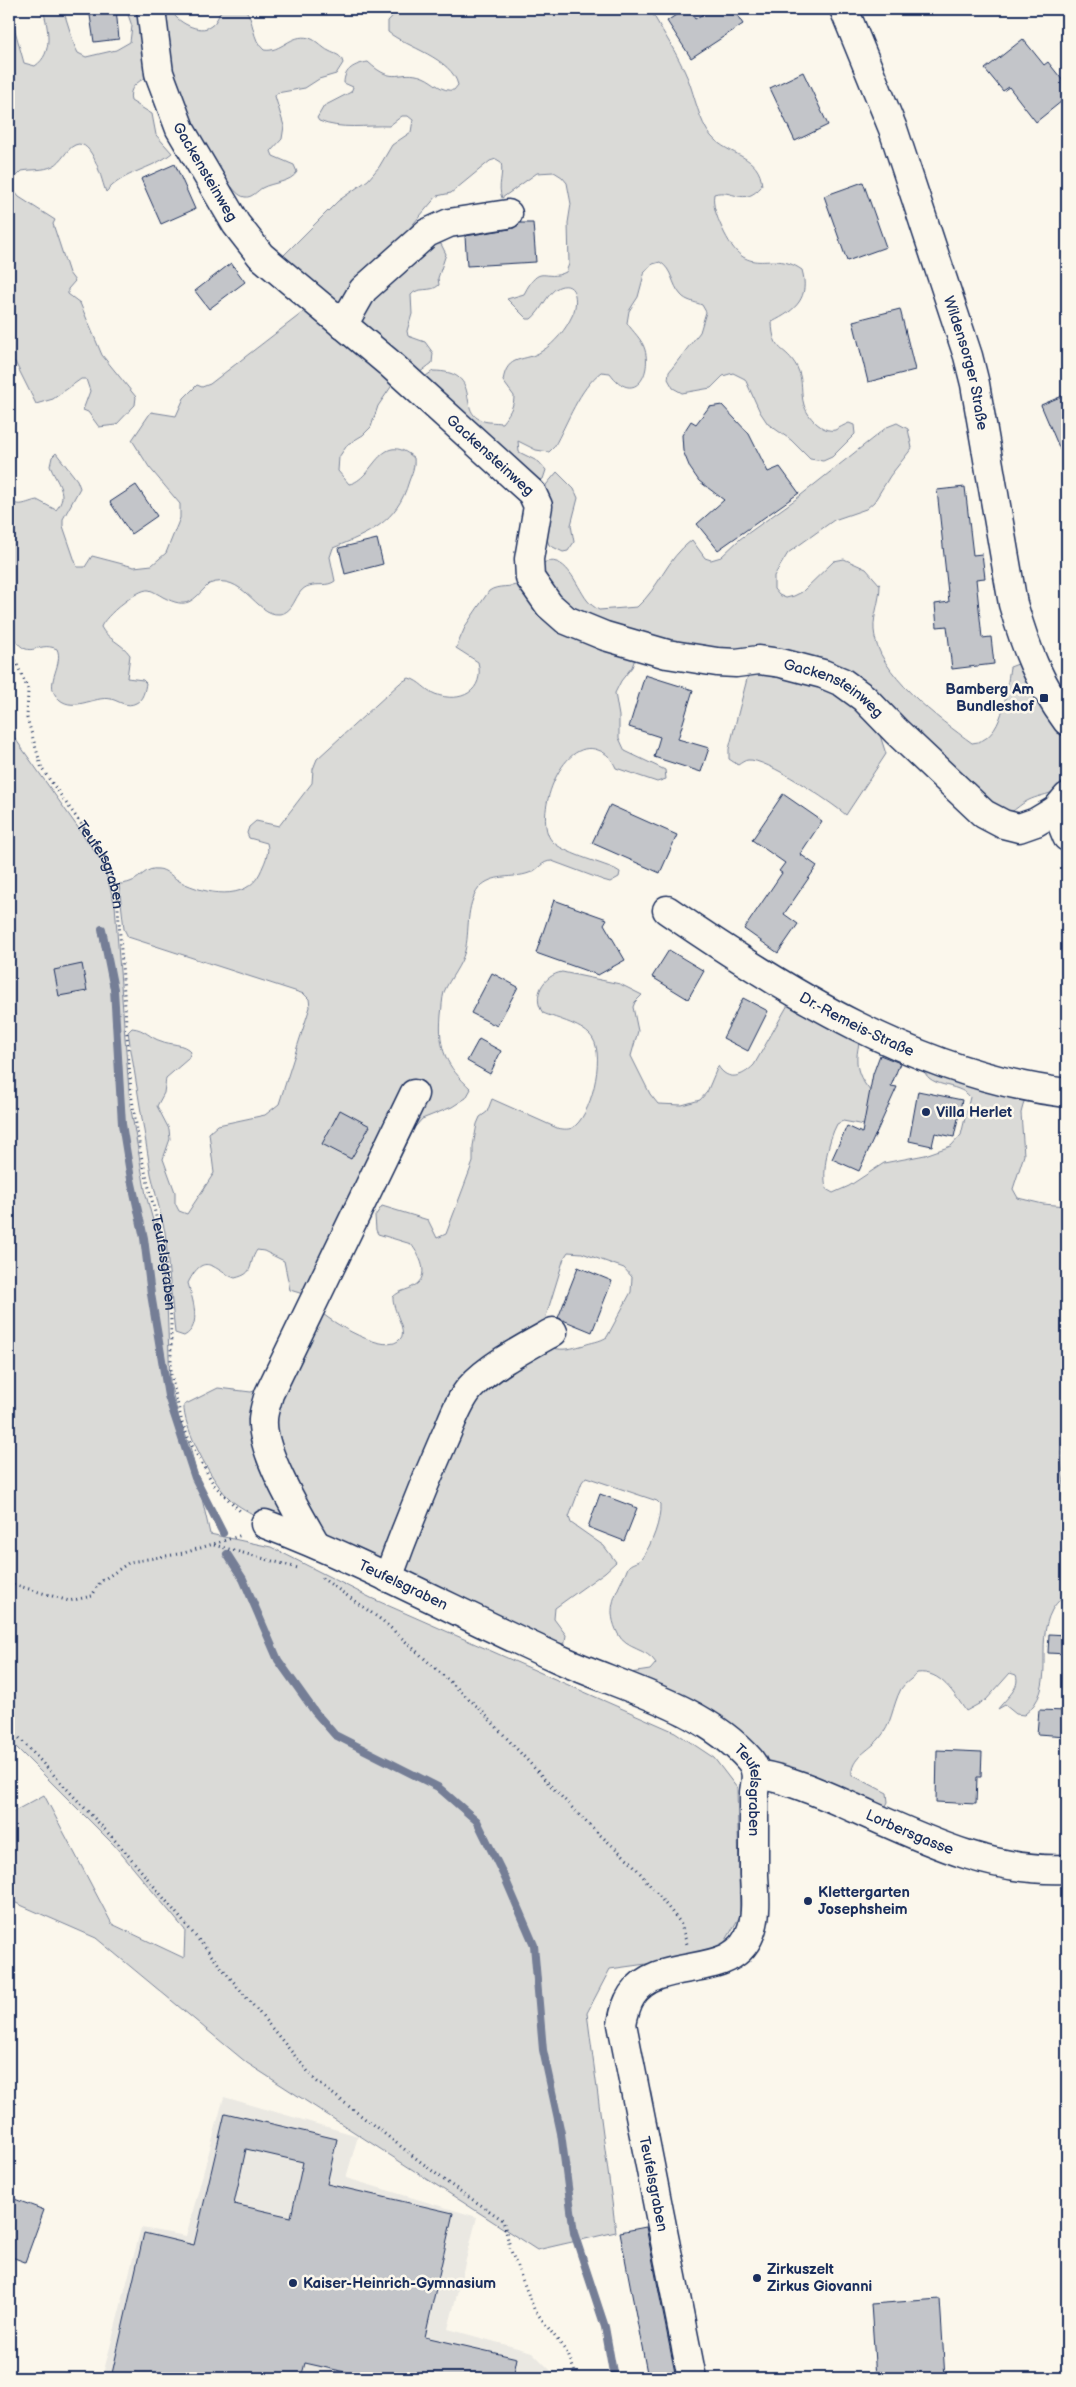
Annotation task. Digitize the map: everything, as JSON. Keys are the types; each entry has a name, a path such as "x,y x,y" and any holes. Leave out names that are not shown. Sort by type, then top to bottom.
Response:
{"street":[{"name":"Gackensteinweg","path":"151,9 159,73 180,130 213,189 236,224 261,256 389,363 532,493 538,506 529,559 530,578 549,605 566,620 605,636 667,654 717,662 770,661 823,674 847,685 864,698 984,814 1003,824 1019,828 1036,822 1062,803 1067,838"},
{"name":"Wildensorger Straße","path":"844,9 893,129 968,356 975,384 1013,604 1020,631 1031,662 1048,696 1067,721"},
{"path":"343,325 369,283 427,233 449,223 508,214"},
{"name":"Dr.-Remeis-Straße","path":"666,910 771,979 872,1033 952,1066 1004,1081 1067,1094"},
{"path":"316,1543 296,1510 269,1451 263,1421 269,1394 414,1094"},
{"path":"388,1578 416,1504 460,1403 471,1387 486,1375 515,1354 553,1332"},
{"name":"Teufelsgraben","path":"265,1524 316,1543 556,1658 660,1700 697,1719 751,1761 757,1774 754,1792 755,1910 748,1938 732,1956 722,1961 661,1974 643,1983 626,2005 622,2024 692,2378"},
{"name":"Lorbersgasse","path":"757,1774 800,1784 943,1847 1010,1866 1067,1869"}],"path":[{"name":"Teufelsgraben","path":"9,647 13,651 28,690 27,718 42,769 106,859 117,893 131,1093 141,1155 163,1251 171,1322 171,1375 182,1423 190,1444 214,1485 246,1516 265,1524"},
{"path":"9,1583 69,1602 92,1596 100,1582 130,1562 168,1557 214,1545 237,1538 265,1524"},
{"path":"214,1545 307,1571"},
{"path":"315,1575 383,1621 479,1708 557,1792 631,1862 680,1922 690,1952 687,1969"},
{"path":"9,1727 123,1850 315,2080 448,2183 503,2220 511,2251 534,2309 568,2354 577,2378"}],"shaded area":[{"path":"43,9 63,9 75,47 78,53 86,57 116,50 130,42 132,26 126,9 171,9 173,14 182,22 201,29 211,26 222,9 245,9 257,41 264,50 276,49 291,40 303,37 315,40 326,50 340,56 343,63 336,74 319,79 305,88 277,93 275,96 284,126 282,139 271,151 273,156 294,165 297,172 294,176 266,186 250,196 245,197 238,194 230,185 224,185 150,76 135,85 130,96 131,101 152,114 156,135 172,153 164,159 121,179 106,192 92,154 81,144 69,149 59,162 53,166 22,171 14,179 15,192 19,197 55,220 53,224 69,273 75,281 68,289 68,294 80,303 102,355 136,397 135,405 116,425 99,427 88,412 83,410 90,391 86,379 81,379 53,399 36,404 15,362 9,357 9,23 14,27 24,63 35,66 45,54 48,40 47,24"},
{"path":"399,9 650,9 684,70 700,116 707,130 718,143 750,162 760,176 762,186 749,196 743,197 727,193 714,194 717,215 722,228 732,245 741,255 750,260 779,261 802,270 804,288 799,302 788,313 772,322 777,344 793,360 799,372 806,409 812,419 825,429 835,430 849,423 854,425 855,434 832,457 823,461 810,459 791,440 768,424 760,412 745,379 733,373 723,376 711,388 682,393 673,388 668,379 669,372 700,332 706,312 702,305 688,300 681,295 670,273 660,262 653,264 645,271 638,297 629,311 627,323 642,342 645,350 646,369 639,383 633,387 626,387 618,382 610,373 601,372 586,387 574,406 554,447 549,452 536,450 518,441 519,452 539,462 546,470 543,479 537,481 423,382 426,376 433,371 448,373 458,377 464,383 473,414 484,421 502,423 511,410 514,400 514,396 503,381 508,366 518,360 536,355 547,348 567,326 574,311 576,300 570,287 565,286 555,289 531,319 527,319 507,299 524,294 539,275 559,275 566,272 569,264 568,223 571,204 567,183 554,172 537,173 502,198 500,189 501,162 496,159 490,161 451,193 437,196 403,236 441,244 446,254 438,278 439,285 432,289 414,292 411,295 412,314 407,331 408,336 425,342 433,353 432,363 419,373 281,258 338,201 368,180 379,167 392,145 411,132 413,120 408,116 402,116 389,126 345,126 319,121 317,118 324,106 351,92 353,87 344,83 344,78 351,68 368,62 385,74 397,76 408,74 423,77 445,90 454,90 458,85 447,67 438,60 388,32 388,21"},
{"path":"306,310 395,381 378,406 371,427 363,435 348,444 339,457 338,471 349,484 358,481 385,452 393,449 402,450 414,458 414,464 404,495 397,507 380,525 333,548 330,557 335,581 329,584 312,585 304,588 285,613 271,613 240,588 231,583 221,582 209,584 194,599 184,603 171,601 149,590 130,598 103,622 101,627 107,635 130,655 127,678 143,680 146,683 142,697 136,703 129,705 111,699 76,704 62,701 56,696 52,685 59,655 57,649 43,647 28,649 22,647 9,631 9,499 16,504 37,500 56,510 62,499 62,493 50,466 52,457 56,453 77,480 80,488 63,519 63,526 77,567 85,567 92,556 134,567 152,565 166,553 180,518 180,504 149,467 132,440 151,412 176,416 184,398 197,385 202,387 210,384"},
{"path":"897,423 908,429 912,448 890,476 874,502 866,509 834,520 788,553 774,576 774,589 779,595 786,598 794,596 802,592 834,561 844,559 866,569 880,585 874,630 877,646 886,663 897,679 927,708 972,743 983,740 991,734 997,725 1005,702 1010,667 1018,664 1023,665 1067,727 1067,779 1064,784 1055,791 1026,802 1005,815 878,729 886,754 846,815 813,791 769,766 757,761 748,760 738,765 729,759 729,749 748,675 639,648 632,667 621,681 615,693 619,716 619,738 625,751 665,770 666,779 657,782 616,768 611,759 604,753 598,750 585,749 572,755 562,767 548,799 546,816 547,830 552,841 573,853 615,869 620,872 619,877 610,882 548,861 529,873 496,878 484,883 479,888 470,911 465,951 444,992 440,1027 443,1047 450,1064 455,1073 471,1089 466,1098 452,1107 422,1119 415,1127 400,1158 303,1294 290,1290 284,1261 264,1251 257,1250 249,1271 235,1278 210,1265 205,1265 194,1273 188,1283 195,1311 193,1326 184,1336 175,1333 165,1232 151,1174 128,1032 132,1028 137,1029 157,1040 185,1047 191,1052 188,1059 166,1078 164,1093 157,1106 169,1129 170,1139 163,1159 175,1192 175,1203 179,1211 187,1214 214,1173 209,1133 218,1125 265,1115 279,1104 310,1007 309,999 304,994 128,937 124,929 119,884 134,880 147,871 161,869 181,882 202,890 224,893 235,892 245,888 254,882 260,873 268,851 267,843 249,838 247,833 249,827 256,821 279,826 312,783 313,769 317,759 400,683 409,678 435,694 445,697 462,696 474,688 478,681 478,662 456,648 466,625 489,591 521,583 538,566 550,561 564,566 587,600 599,610 637,607 652,591 669,564 692,540 705,558 711,560 721,557 740,539 796,499 887,427"},
{"path":"557,472 574,489 578,498 571,525 574,542 568,551 563,552 549,545 546,536 546,485"},
{"path":"9,730 103,863 115,905 130,1104 146,1195 157,1235 167,1302 170,1383 179,1419 190,1446 210,1534 271,1547 371,1598 675,1732 714,1758 737,1788 740,1916 718,1954 610,1969 587,2013 616,2232 537,2250 247,2063 96,1938 9,1900 9,1814 44,1795 112,1924 184,1958 185,1930 114,1845 9,1740"},
{"path":"562,972 620,984 642,995 633,1007 638,1031 631,1056 650,1094 658,1104 682,1105 700,1100 707,1092 718,1066 722,1071 731,1076 740,1075 749,1069 754,1065 789,1003 862,1033 857,1053 858,1070 861,1078 880,1101 864,1125 843,1121 837,1124 825,1165 826,1189 833,1193 849,1186 884,1163 925,1155 951,1146 961,1135 970,1097 965,1092 930,1079 925,1074 923,1066 1025,1098 1021,1113 1024,1155 1013,1189 1018,1198 1043,1204 1067,1206 1067,1426 1062,1456 1069,1526 1067,1592 1053,1608 1047,1623 1043,1679 1040,1692 1034,1704 1024,1715 1016,1714 1005,1705 998,1709 1016,1684 1016,1675 1010,1673 986,1700 966,1711 946,1685 933,1675 917,1673 903,1687 898,1695 887,1728 875,1743 857,1759 852,1769 852,1775 887,1793 888,1802 885,1808 782,1773 630,1673 650,1670 656,1663 647,1654 626,1643 618,1634 612,1618 613,1604 628,1567 642,1558 652,1539 660,1511 660,1504 657,1501 586,1477 582,1482 569,1517 571,1523 604,1546 616,1562 555,1608 554,1619 566,1635 564,1648 406,1573 405,1563 414,1522 495,1361 386,1562 256,1516 241,1507 221,1489 206,1466 193,1439 188,1426 184,1405 218,1388 251,1392 257,1390 317,1309 345,1329 372,1341 384,1344 394,1343 401,1338 401,1324 393,1297 419,1282 422,1277 422,1266 418,1254 411,1244 378,1234 375,1216 382,1206 428,1220 437,1238 446,1234 473,1162 473,1146 477,1124 480,1117 487,1112 492,1099 557,1128 570,1129 579,1122 590,1100 594,1086 597,1072 596,1048 593,1039 584,1030 543,1013 538,1000 541,987 550,977","holes":["568,1252 582,1253 624,1268 632,1277 631,1292 607,1337 571,1348 560,1349 550,1347 539,1339 564,1258"]},
{"name":"Kaiser-Heinrich-Gymnasium","path":"224,2097 358,2136 346,2178 477,2217 448,2329 532,2352 558,2378 102,2378 141,2228 186,2236"}],"building":[{"path":"89,9 116,9 119,39 94,42"},
{"path":"688,9 695,19 711,9 733,9 743,24 691,58 667,21"},
{"path":"1023,39 1044,65 1048,62 1067,86 1067,97 1036,122 1009,87 1003,91 985,69"},
{"path":"803,72 828,125 795,141 770,88"},
{"path":"175,164 195,209 161,224 141,179"},
{"path":"863,182 886,247 847,261 824,196"},
{"path":"520,223 533,223 536,262 467,266 465,236 510,229"},
{"path":"231,263 245,282 209,309 195,291"},
{"path":"900,309 915,370 868,382 853,321"},
{"path":"1067,394 1067,466 1041,405"},
{"path":"722,405 749,434 768,472 780,467 799,493 718,550 697,524 724,500 699,481 690,468 683,451 682,435 691,421 696,424 709,407"},
{"path":"136,485 157,516 131,534 110,502"},
{"path":"965,487 973,555 982,554 985,578 976,579 982,638 991,637 994,664 952,669 947,626 937,627 935,604 949,602 937,490"},
{"path":"377,539 383,564 345,574 339,548"},
{"path":"645,675 693,690 678,739 709,748 701,772 654,757 660,737 629,727"},
{"path":"783,794 822,821 800,854 817,866 784,914 798,924 778,953 744,929 782,873 779,871 785,863 752,840"},
{"path":"610,805 677,835 660,873 592,843"},
{"path":"554,900 607,919 604,924 625,960 598,975 536,953"},
{"path":"669,950 704,971 688,999 652,977"},
{"path":"82,964 87,991 59,996 54,970"},
{"path":"492,973 518,987 497,1026 471,1013"},
{"path":"743,998 768,1011 748,1051 723,1038"},
{"path":"479,1039 501,1051 490,1074 467,1061"},
{"path":"880,1055 900,1063 891,1086 897,1087 859,1171 832,1159 847,1126 862,1133 873,1074"},
{"name":"Villa Herlet","path":"918,1091 962,1100 954,1137 935,1133 932,1146 909,1141"},
{"path":"340,1110 370,1126 351,1159 322,1144"},
{"path":"578,1267 612,1281 592,1332 558,1318"},
{"path":"600,1494 637,1508 624,1541 588,1527"},
{"path":"1049,1634 1067,1635 1067,1654 1048,1653"},
{"path":"1039,1710 1067,1711 1067,1736 1037,1734"},
{"path":"937,1750 982,1752 981,1777 977,1777 976,1804 936,1802"},
{"name":"Kaiser-Heinrich-Gymnasium","path":"225,2113 337,2139 327,2184 453,2213 425,2337 517,2358 513,2378 372,2378 305,2363 301,2378 111,2378 144,2233 194,2245","holes":["246,2149 303,2162 291,2217 234,2204"]},
{"path":"9,2197 44,2210 25,2262 9,2256"},
{"path":"646,2227 676,2378 648,2378 620,2232"},
{"path":"940,2299 945,2378 876,2378 871,2304"}],"waterway":[{"path":"102,929 114,989 122,1124 131,1179 144,1238 168,1396 195,1478 223,1533"},
{"path":"227,1554 243,1579 278,1660 315,1712 335,1735 438,1787 477,1821 505,1878 534,1945 543,2050 561,2133 574,2233 605,2327 614,2378"}],"place":[{"name":"Bamberg Am Bundleshof","path":"1044,698"},
{"name":"Villa Herlet","path":"926,1112"},
{"name":"Klettergarten Josephsheim","path":"808,1901"},
{"name":"Zirkuszelt Zirkus Giovanni","path":"757,2278"},
{"name":"Kaiser-Heinrich-Gymnasium","path":"293,2283"}]}
